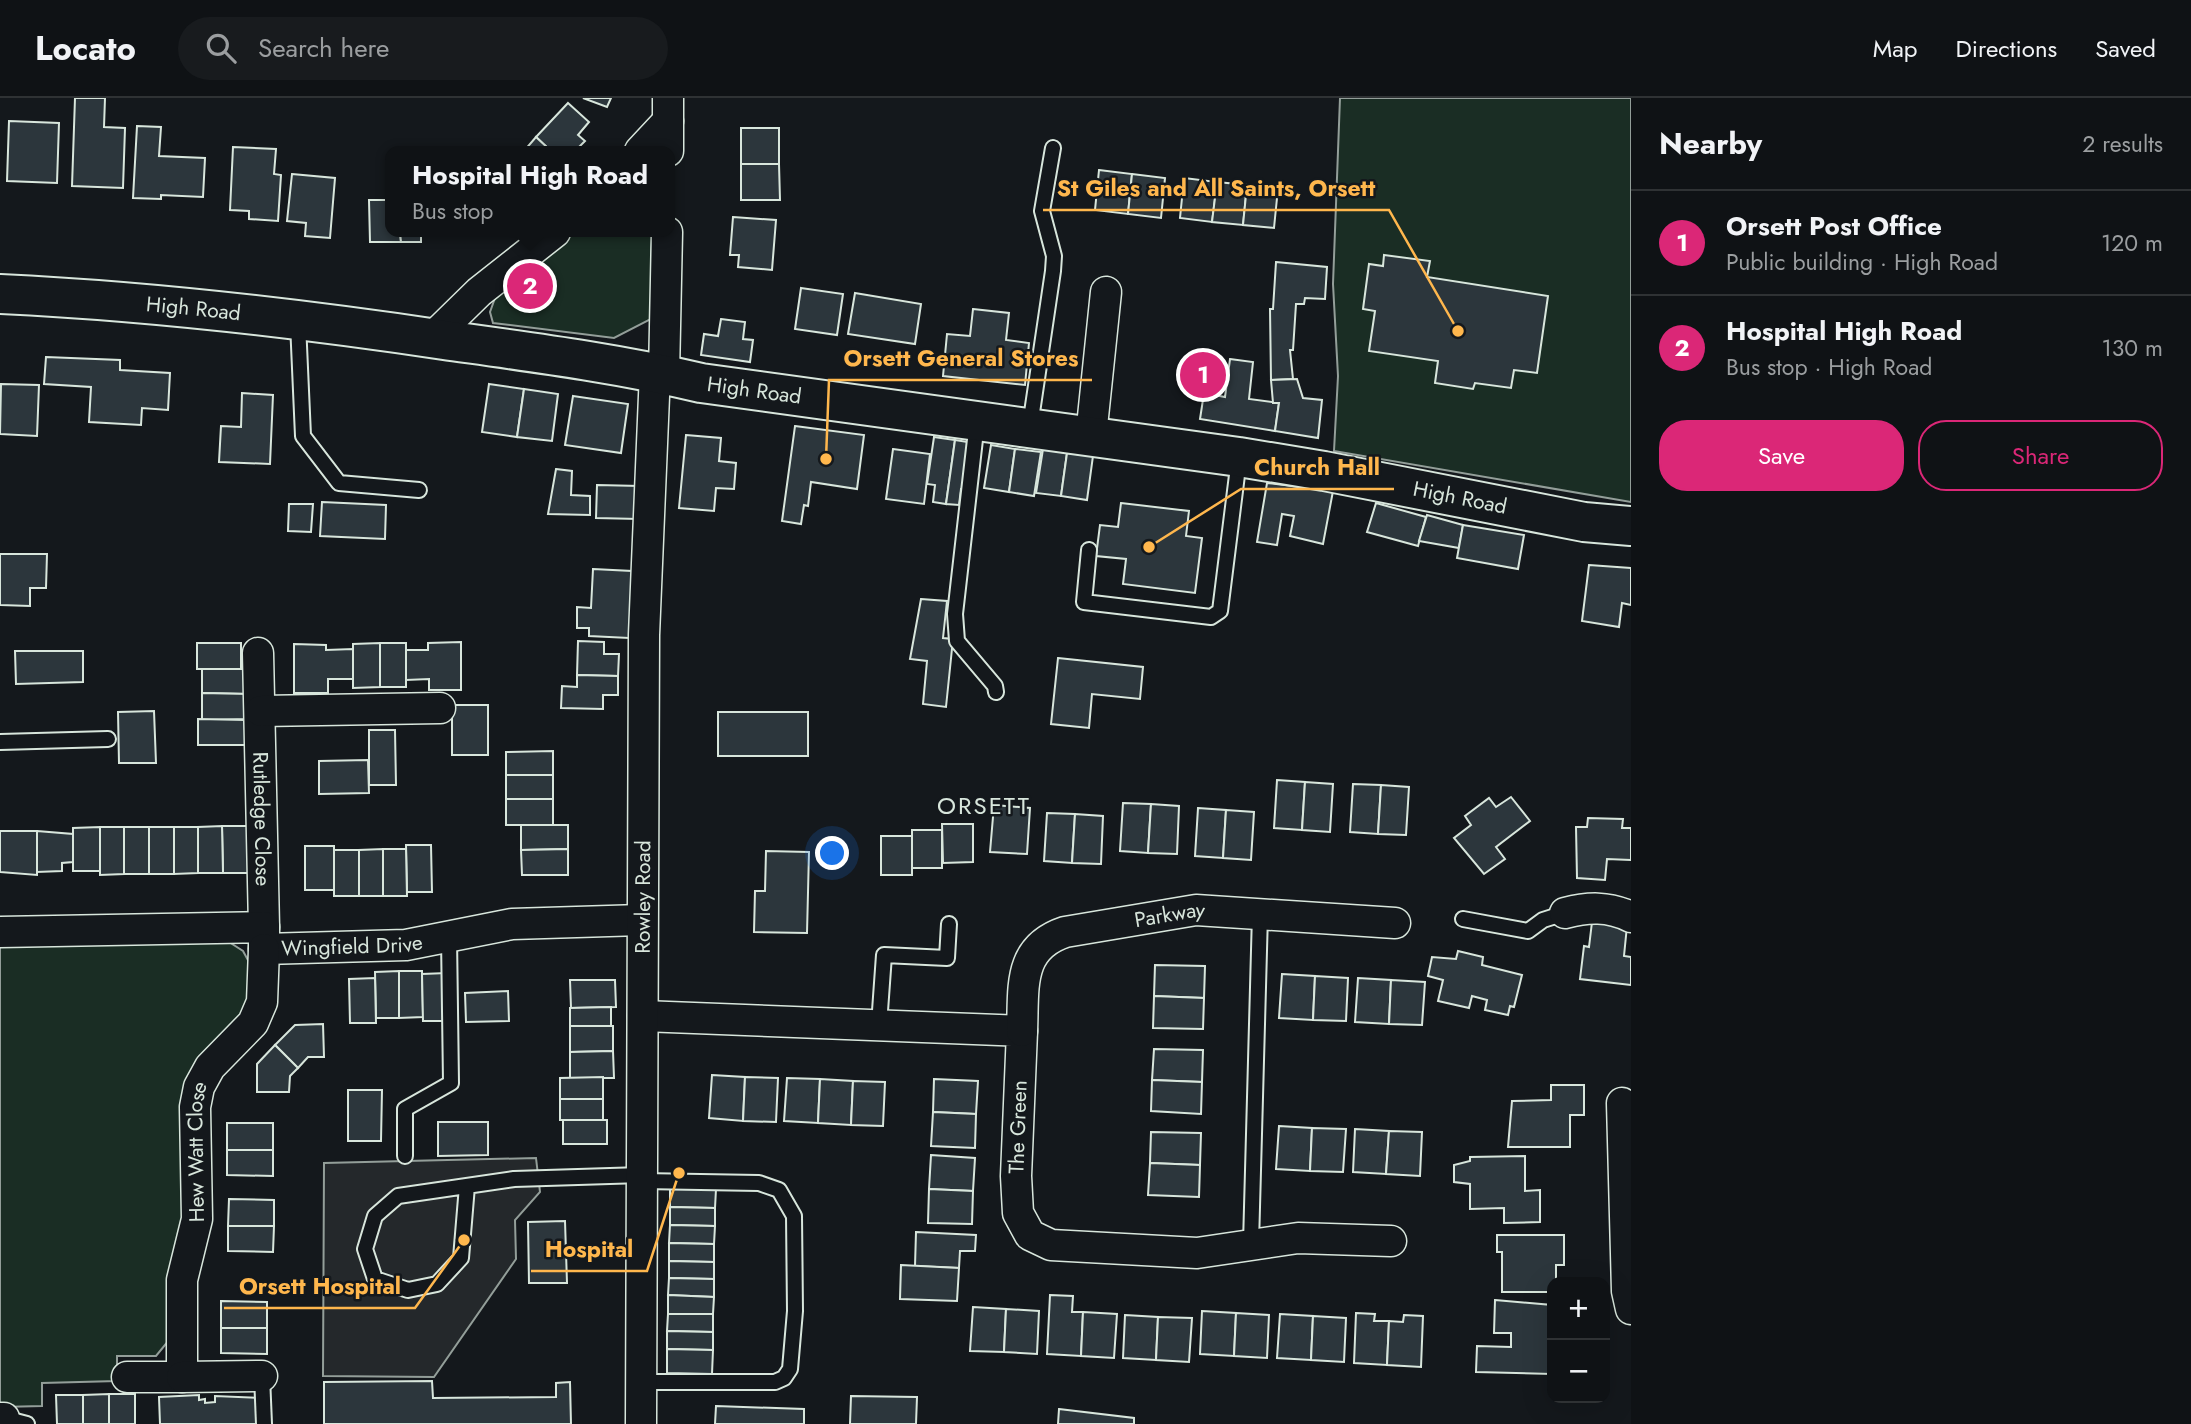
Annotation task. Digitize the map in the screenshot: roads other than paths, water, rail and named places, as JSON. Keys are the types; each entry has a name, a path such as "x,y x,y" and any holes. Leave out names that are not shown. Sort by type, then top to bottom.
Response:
{"main road":[{"name":"High Road","path":"0,294 130,300 298,318 659,373 701,383 1240,457 1584,522 1631,526"}],"street":[{"path":"643,146 668,109"},
{"path":"668,109 668,146"},
{"path":"432,338 478,292 549,237"},
{"name":"Rowley Road","path":"641,1424 644,635 667,237"},
{"path":"1091,436 1106,292"},
{"name":"Rutledge Close","path":"258,653 264,938"},
{"path":"261,711 440,708"},
{"path":"1565,914 1587,907 1618,911 1631,917"},
{"name":"Parkway","path":"1022,1031 1024,977 1032,954 1045,939 1065,932 1196,910 1395,923"},
{"name":"Wingfield Drive","path":"0,932 264,938 406,945 512,924 642,920"},
{"name":"Hew Watt Close","path":"181,1377 182,1280 197,1219 194,1107 199,1087 210,1067 253,1023 262,1002 264,938"},
{"path":"643,1016 1022,1031"},
{"name":"The Green","path":"1022,1031 1016,1176 1018,1213 1030,1235 1051,1245 1119,1251 1197,1253 1298,1238 1391,1241"},
{"path":"1622,1102 1627,1291 1631,1309"},
{"path":"127,1377 262,1376"}],"lane":[{"path":"1030,428 1053,271 1054,256 1042,211 1052,148"},
{"path":"298,318 303,436 339,483 419,490"},
{"path":"978,421 955,614 957,641 995,686 996,692"},
{"path":"1089,550 1084,602 1211,617 1220,611 1240,457"},
{"path":"0,742 108,739"},
{"path":"1251,1244 1260,914"},
{"path":"1463,919 1528,931 1544,920 1565,914"},
{"path":"878,1025 884,956 947,958 949,924"},
{"path":"405,1156 405,1109 451,1083 449,937"},
{"path":"467,1186 461,1258 437,1284 408,1290 375,1279 365,1249 374,1216 398,1196 514,1179 642,1178 759,1184 779,1190 793,1216 795,1311 790,1369 784,1378 775,1382 641,1382"},
{"path":"262,1376 264,1424"}],"place":[{"name":"Hospital High Road","path":"530,286"},
{"name":"St Giles and All Saints, Orsett","path":"1458,331"},
{"name":"Orsett Post Office","path":"1203,375"},
{"name":"Orsett General Stores","path":"826,459"},
{"name":"Church Hall","path":"1149,547"},
{"name":"Hospital","path":"679,1173"},
{"name":"Orsett Hospital","path":"464,1240"}],"district":[{"name":"ORSETT","path":"984,806"}]}
